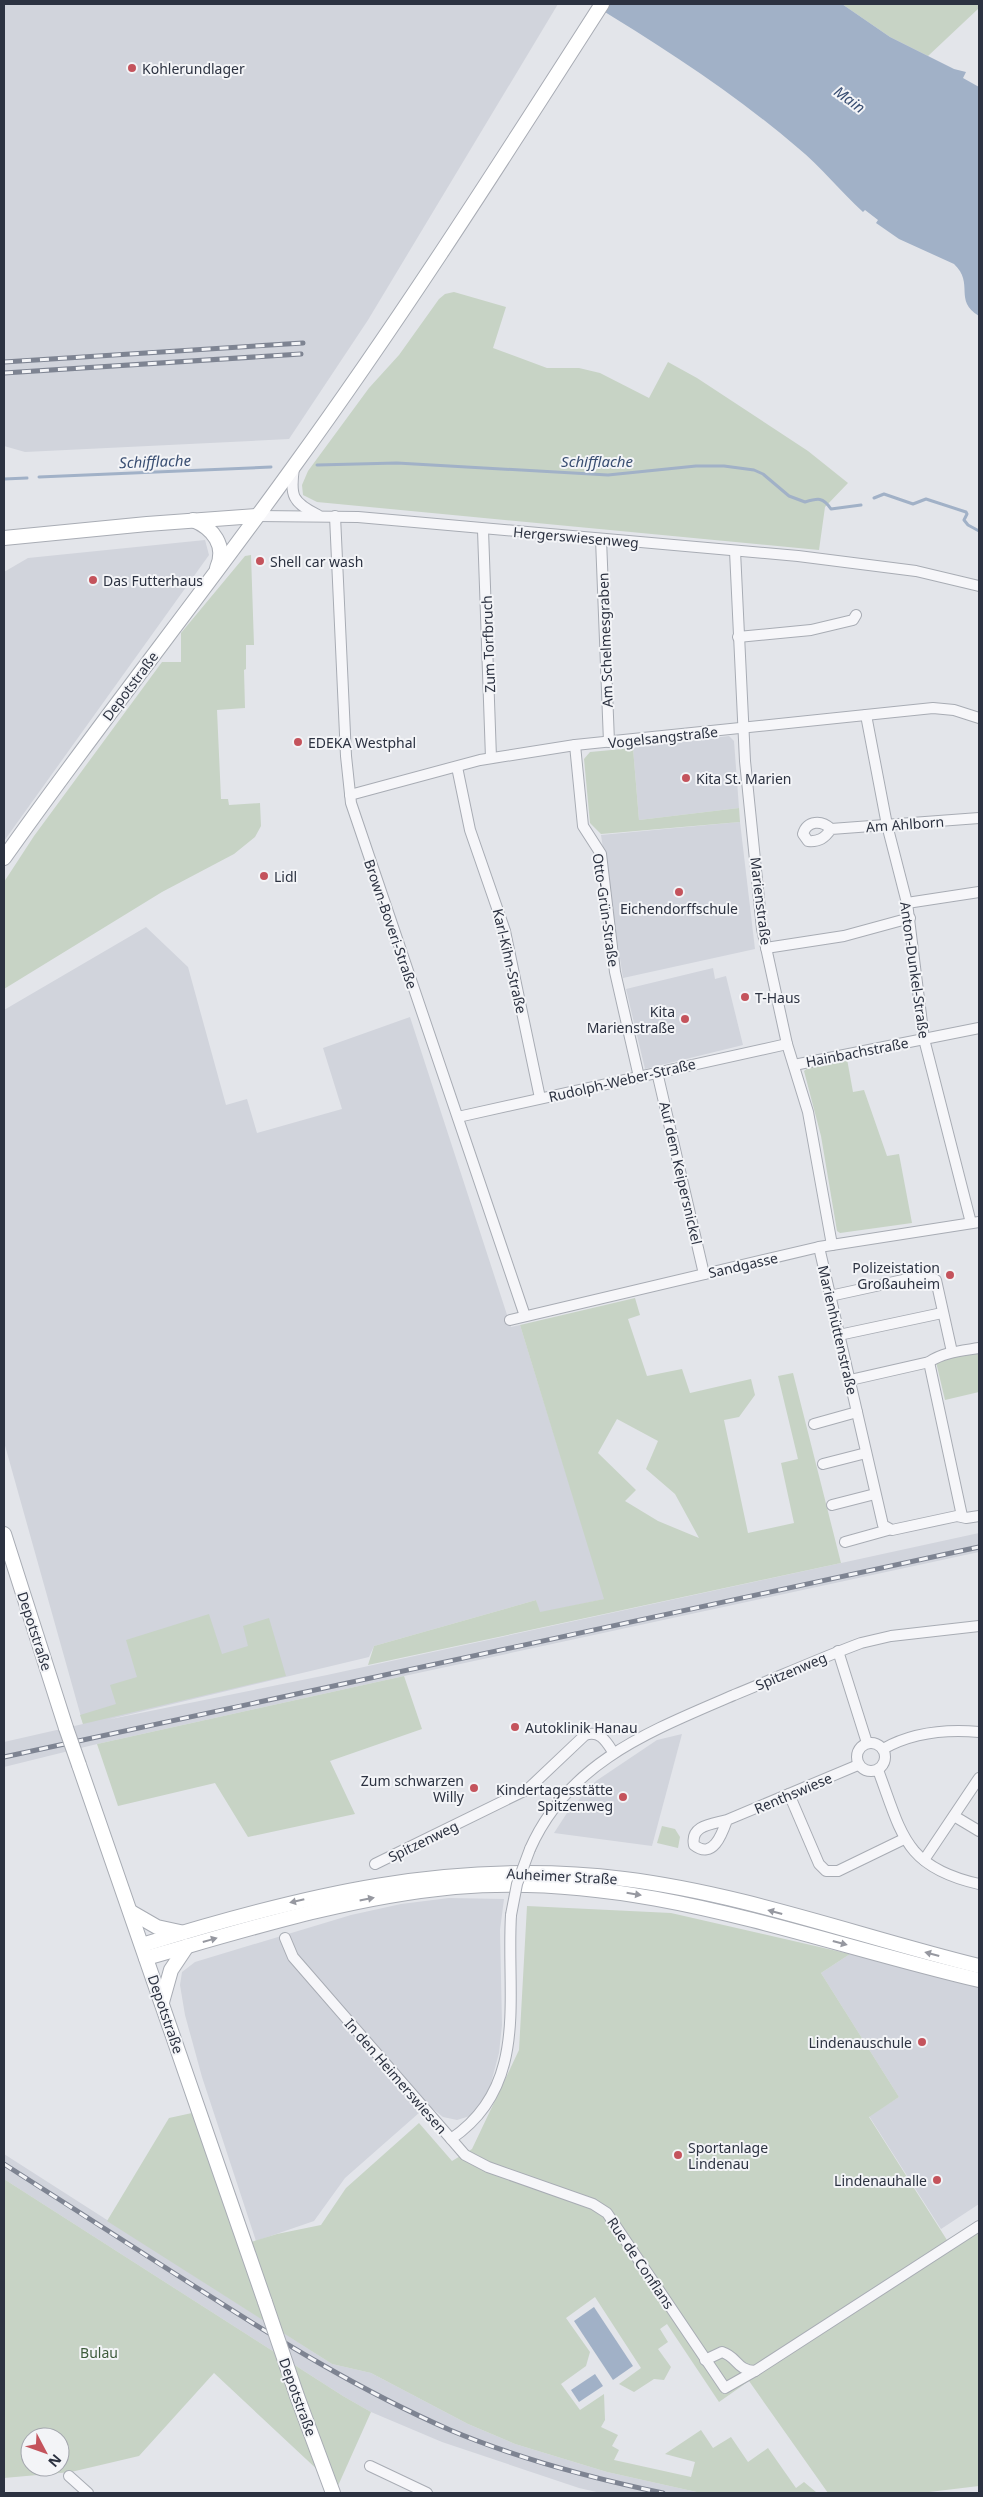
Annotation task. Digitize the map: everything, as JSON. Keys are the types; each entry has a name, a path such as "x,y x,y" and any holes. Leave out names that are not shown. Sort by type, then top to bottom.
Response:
{"main road":[{"name":"Depotstraße","path":"4,858 294,466 431,269 602,4"},
{"path":"4,538 192,520 257,516"},
{"path":"192,520 206,526 216,538 220,555 215,572"},
{"name":"Depotstraße","path":"4,1534 78,1765 131,1912 297,2396 333,2493"},
{"name":"Auheimer Straße","path":"144,1952 287,1904 387,1883 458,1874 553,1874 625,1879 726,1898 979,1966"},
{"name":"Auheimer Straße","path":"186,1939 384,1896 456,1887 556,1887 627,1893 701,1906 979,1980"},
{"path":"131,1912 157,1927 186,1939 171,1970 162,2002"}],"street":[{"path":"294,466 292,485 294,499 303,507 321,516"},
{"name":"Hergerswiesenweg","path":"257,516 335,516 735,551 894,568 946,576 979,586"},
{"name":"Brown-Boveri-Straße","path":"335,516 346,756 350,794 374,874 526,1316"},
{"name":"Zum Torfbruch","path":"483,530 491,758"},
{"name":"Am Schelmesgraben","path":"601,539 609,742"},
{"name":"Marienstraße","path":"735,551 743,728 762,929 787,1044 808,1112 832,1245"},
{"path":"738,638 821,628 853,620 856,615"},
{"name":"Vogelsangstraße","path":"350,794 491,758 575,745 940,708 979,718"},
{"name":"Anton-Dunkel-Straße","path":"866,715 887,825 910,918 924,1039 975,1223"},
{"name":"Otto-Grün-Straße","path":"575,745 583,826 600,854 615,972 639,1077"},
{"name":"Karl-Kihn-Straße","path":"457,767 470,830 504,925 540,1098"},
{"name":"Am Ahlborn","path":"831,829 979,818"},
{"path":"907,903 979,892"},
{"path":"766,948 844,936 910,918"},
{"name":"Hainbachstraße","path":"794,1065 979,1028"},
{"name":"Rudolph-Weber-Straße","path":"458,1117 787,1044"},
{"name":"Auf dem Keipersnickel","path":"657,1072 704,1274"},
{"name":"Sandgasse","path":"510,1320 819,1247 975,1223"},
{"name":"Marienhüttenstraße","path":"819,1247 875,1494 883,1525 888,1530"},
{"path":"830,1296 926,1275 936,1280 952,1352"},
{"path":"839,1335 942,1313"},
{"path":"850,1380 928,1362 937,1356 952,1352 979,1348"},
{"path":"928,1362 940,1406 962,1516"},
{"name":"Marienhüttenstraße","path":"814,1424 857,1412"},
{"path":"823,1464 866,1453"},
{"path":"832,1505 875,1494"},
{"path":"846,1542 888,1530 962,1516 966,1518 979,1516"},
{"name":"Spitzenweg","path":"530,1850 542,1826 564,1796 588,1771 612,1752 668,1723 838,1651 883,1637 979,1626"},
{"path":"838,1651 867,1743"},
{"path":"883,1749 904,1739 922,1734 979,1732"},
{"name":"Spitzenweg","path":"375,1864 528,1789 585,1735 591,1733 602,1737 612,1752"},
{"path":"867,1743 875,1743 883,1749 884,1762 878,1770 865,1770 858,1765 857,1753 867,1743"},
{"name":"Renthswiese","path":"727,1820 858,1765"},
{"path":"878,1770 904,1839 913,1852 948,1875 979,1884"},
{"path":"924,1860 979,1778"},
{"path":"789,1794 818,1864 826,1871 838,1871 904,1839"},
{"path":"954,1816 979,1831"},
{"name":"In den Heimerswiesen","path":"285,1938 293,1957 451,2139 471,2124 483,2110 497,2085 507,2053 512,1998 511,1915 517,1884 530,1850"},
{"name":"Rue de Conflans","path":"451,2139 465,2155 476,2162 593,2204 607,2213 725,2388 755,2371 979,2226"},
{"path":"705,2360 722,2352 729,2354 742,2369 755,2371"},
{"path":"370,2466 427,2493"},
{"path":"70,2477 88,2493"}],"shaded area":[{"path":"4,4 558,4 368,320 289,439 25,452 4,446"},
{"path":"205,540 209,555 4,841 4,572 28,558"},
{"name":"Kita St. Marien","path":"729,736 734,741 739,808 639,820 633,748"},
{"name":"Eichendorffschule","path":"740,822 755,949 623,978 601,835"},
{"path":"146,927 188,967 226,1105 247,1099 257,1133 342,1109 323,1048 410,1017 511,1327 520,1325 605,1599 539,1613 536,1600 374,1646 369,1657 106,1720 327,1675 979,1533 979,1552 404,1676 97,1744 4,1767 4,1742 83,1724 4,1442 4,1010"},
{"name":"Kita Marienstraße","path":"713,968 715,979 726,976 743,1045 645,1069 626,989"},
{"name":"Kindertagesstätte Spitzenweg","path":"682,1734 652,1846 554,1833 567,1813 596,1781 657,1740"},
{"path":"449,1898 504,1899 500,1930 502,2025 499,2053 491,2083 482,2103 473,2115 457,2120 443,2117 428,2105 345,2178 314,2221 256,2241 202,2077 185,2015 180,1985 182,1972 195,1962 351,1915 401,1904"},
{"name":"Lindenauschule","path":"850,1954 979,1987 979,2204 941,2229 869,2116 899,2097 821,1973"},
{"path":"4,2154 332,2364 371,2373 468,2424 515,2444 607,2472 701,2493 601,2493 579,2488 442,2442 371,2412 4,2179"}],"green space":[{"path":"842,4 979,4 979,8 928,56 890,37"},
{"path":"454,292 506,307 493,348 547,368 579,368 600,373 649,398 668,362 697,378 808,451 848,483 825,507 819,550 317,502 303,495 302,485 308,471 369,388 399,355 439,299 445,294"},
{"path":"251,555 254,645 246,645 246,669 244,670 245,708 217,710 221,799 228,799 229,805 260,803 261,826 255,837 234,854 162,892 4,989 4,882 34,836 162,662 181,662 181,633 245,556"},
{"path":"633,748 639,820 739,808 740,822 601,834 590,823 584,759 590,752"},
{"path":"847,1059 853,1092 864,1090 887,1156 899,1154 912,1223 840,1233 837,1231 821,1136 804,1071 810,1066"},
{"path":"635,1298 640,1315 628,1319 647,1376 682,1369 690,1393 751,1379 755,1395 739,1417 724,1420 748,1533 794,1523 781,1463 798,1459 778,1376 793,1373 841,1563 368,1665 374,1646 536,1600 540,1612 604,1599 520,1325","holes":["617,1419 658,1441 646,1469 675,1494 699,1538 658,1521 625,1501 636,1490 598,1453"]},
{"path":"979,1351 979,1392 945,1400 936,1362"},
{"path":"209,1614 222,1654 248,1646 243,1626 269,1618 286,1676 83,1724 80,1715 116,1704 110,1685 137,1677 126,1640"},
{"path":"404,1676 422,1729 330,1761 355,1814 248,1837 215,1783 118,1806 97,1744"},
{"path":"662,1826 675,1829 680,1837 678,1848 657,1843"},
{"name":"Sportanlage Lindenau","path":"527,1906 671,1913 850,1954 821,1973 899,2097 869,2117 952,2248 979,2231 979,2486 921,2493 828,2493 701,2493 607,2472 515,2444 468,2424 371,2373 332,2364 107,2221 169,2118 192,2113 238,2246 277,2234 321,2225 346,2188 419,2123 452,2161 472,2149 519,2050","holes":["595,2297 641,2368 619,2384 634,2392 654,2379 664,2380 671,2367 658,2349 668,2342 660,2329 667,2324 719,2402 749,2381 828,2493 816,2492 804,2482 796,2488 768,2448 748,2462 731,2437 713,2448 701,2430 665,2454 695,2462 691,2477 614,2460 619,2450 612,2446 618,2435 601,2427 605,2420 604,2394 580,2410 561,2384 586,2366 590,2352 566,2318"]},
{"name":"Bulau","path":"4,2179 371,2412 337,2488 214,2373 139,2456 70,2472 70,2427 20,2427 20,2477 4,2478"}],"water":[{"name":"Main","path":"592,4 842,4 890,37 954,69 966,72 963,78 979,87 979,316 967,304 963,278 954,264 899,239 876,223 878,220 865,210 863,212 806,155 749,108 671,54"},
{"path":"594,2307 633,2366 613,2380 574,2321"},
{"path":"595,2374 603,2386 579,2402 571,2390"}],"waterway":[{"name":"Schifflache","path":"317,465 397,463 608,475 696,466 724,466 754,470 763,474 789,496 805,502 820,499 831,509 861,505"},
{"name":"Schifflache","path":"39,477 271,467"},
{"name":"Schifflache","path":"4,479 27,478"},
{"name":"Schifflache","path":"874,498 884,494 913,504 926,499 966,512 964,520 968,525 979,531"}],"railway":[{"path":"4,362 303,343"},
{"path":"4,373 301,354"},
{"path":"4,1757 979,1547"},
{"path":"4,2164 254,2324 383,2398 450,2430 502,2450 582,2474 663,2493"}],"place":[{"name":"Kohlerundlager","path":"132,68"},
{"name":"Shell car wash","path":"260,561"},
{"name":"Das Futterhaus","path":"93,580"},
{"name":"EDEKA Westphal","path":"298,742"},
{"name":"Kita St. Marien","path":"686,778"},
{"name":"Lidl","path":"264,876"},
{"name":"Eichendorffschule","path":"679,892"},
{"name":"T-Haus","path":"745,997"},
{"name":"Kita Marienstraße","path":"685,1019"},
{"name":"Polizeistation Großauheim","path":"950,1275"},
{"name":"Autoklinik Hanau","path":"515,1727"},
{"name":"Zum schwarzen Willy","path":"474,1788"},
{"name":"Kindertagesstätte Spitzenweg","path":"623,1797"},
{"name":"Lindenauschule","path":"922,2042"},
{"name":"Sportanlage Lindenau","path":"678,2155"},
{"name":"Lindenauhalle","path":"937,2180"}]}
